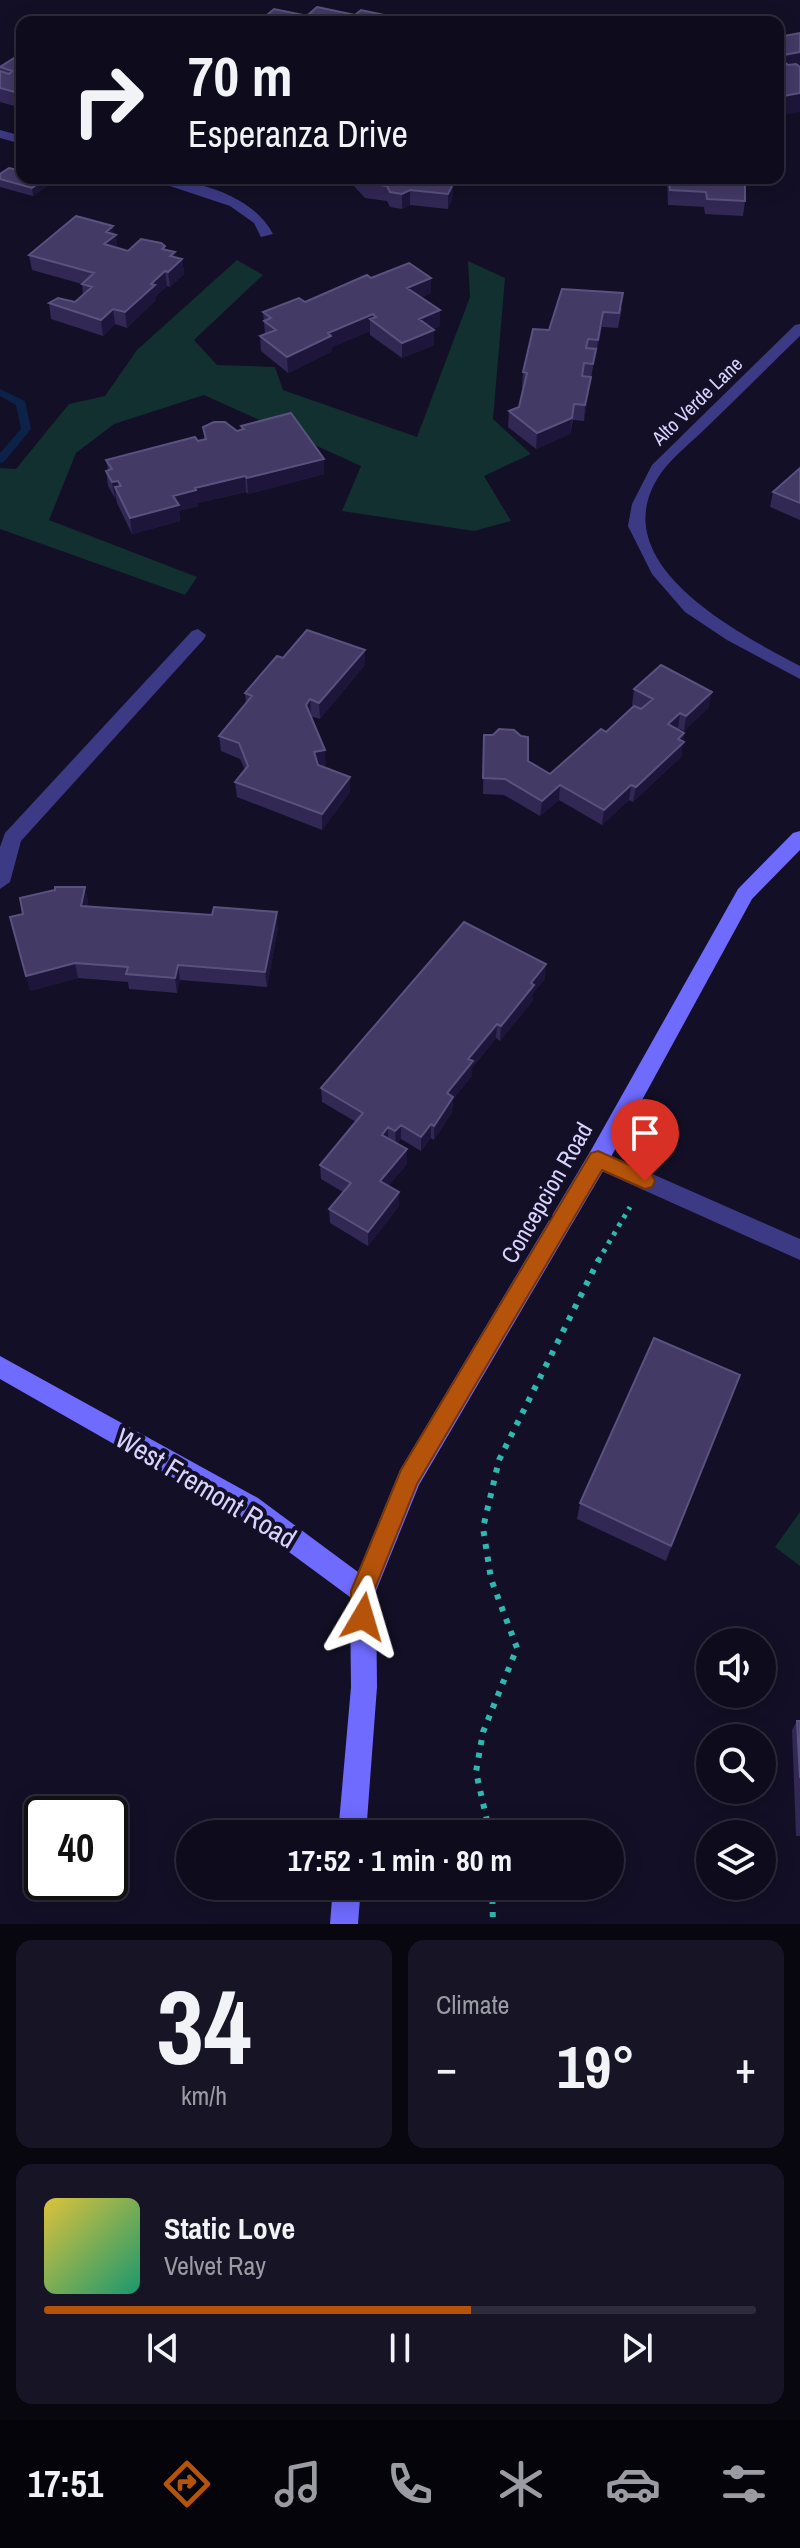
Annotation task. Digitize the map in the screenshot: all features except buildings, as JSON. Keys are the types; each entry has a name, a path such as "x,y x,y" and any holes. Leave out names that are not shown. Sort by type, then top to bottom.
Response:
{"street":[{"path":"171,184 245,207 263,224 266,234"},
{"name":"Alto Verde Lane","path":"800,328 657,468 644,494 636,526 654,567 675,594 709,623 800,673"},
{"path":"0,882 12,838 198,635"},
{"name":"Concepcion Road","path":"363,1591 409,1478 598,1159 745,894 800,838"},
{"path":"598,1159 800,1250"},
{"name":"West Fremont Road","path":"0,1367 249,1507 363,1591"},
{"path":"353,1820 364,1687 363,1591"},
{"path":"344,1924 346,1900"}],"path":[{"path":"487,1820 476,1772 483,1732 517,1648 491,1579 483,1528 499,1460 588,1278 645,1181"},
{"path":"492,1900 493,1924"}],"green space":[{"path":"237,260 263,275 194,340 217,365 275,367 283,390 417,437 470,297 468,261 505,278 493,419 531,454 484,476 511,521 474,531 342,511 361,466 204,395 114,424 76,453 49,520 197,577 185,595 0,529 0,468 16,469 69,404 105,396 137,350"},
{"path":"800,1512 800,1566 775,1547"}],"waterway":[{"path":"0,392 21,403 26,429 0,460"}],"route":[{"path":"363,1617 363,1591 409,1478 598,1159 645,1181"}]}
